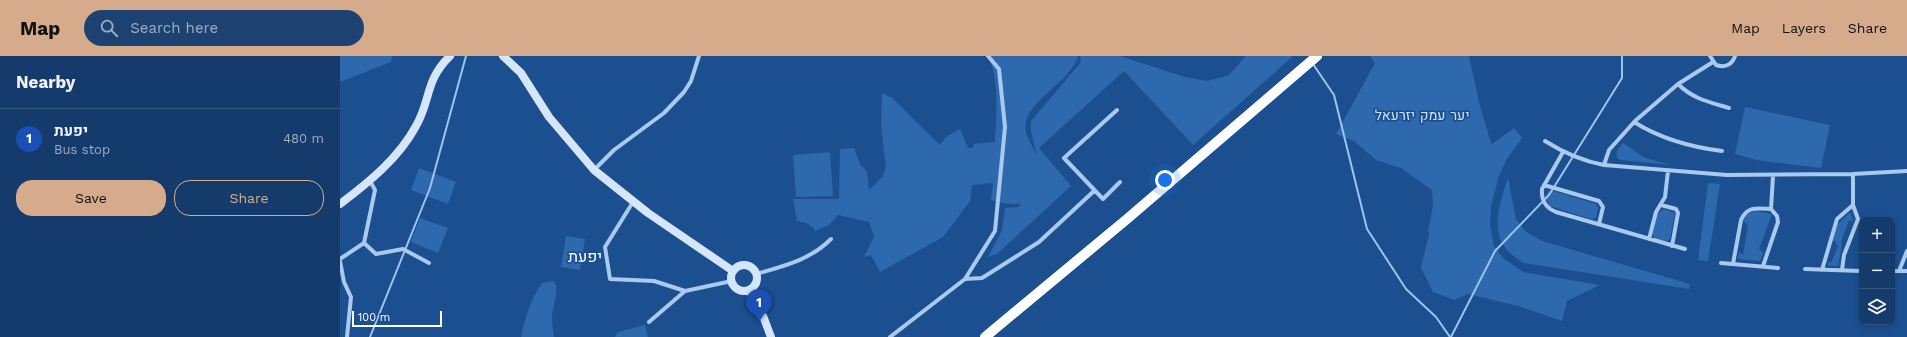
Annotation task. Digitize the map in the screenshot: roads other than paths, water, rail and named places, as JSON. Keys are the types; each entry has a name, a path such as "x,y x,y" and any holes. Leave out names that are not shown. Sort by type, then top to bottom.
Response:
{"highway":[{"path":"985,337 1127,219 1317,56"}],"street":[{"path":"340,204 370,180 399,150 416,126 430,83 441,64 450,56"},
{"path":"503,56 521,73 549,117 594,170 633,202 733,271"},
{"path":"594,170 614,150 664,113 684,92 691,81 699,56"},
{"path":"890,337 965,279 995,231 1005,127 998,69 988,56"},
{"path":"1710,56 1713,62 1720,66 1727,66 1735,56"},
{"path":"1604,165 1609,150 1634,122 1678,84 1713,62"},
{"path":"1678,84 1690,95 1700,100 1729,108"},
{"path":"1117,110 1064,158 1102,199 1120,182"},
{"path":"1634,122 1663,137 1684,144 1722,150"},
{"path":"1545,141 1563,152 1579,159 1604,165 1668,171 1773,176 1907,171"},
{"path":"1563,152 1544,185 1542,195 1548,208 1685,249"},
{"path":"1649,239 1656,212 1666,197 1668,171"},
{"path":"1842,270 1844,256 1858,219 1853,205 1853,174"},
{"path":"1763,266 1778,222 1777,216 1771,209 1773,176"},
{"path":"347,337 352,296 344,282 340,260 364,243 375,190 370,180"},
{"path":"1544,185 1599,201 1603,207 1599,224"},
{"path":"965,279 982,278 1039,242 1094,191"},
{"path":"633,202 605,246 610,279 654,282 685,291 732,281"},
{"path":"1661,205 1676,209 1678,213 1672,246"},
{"path":"1822,270 1837,219 1853,205"},
{"path":"1734,264 1743,214 1753,208 1771,209"},
{"path":"756,274 797,262 820,249 831,239"},
{"path":"364,243 376,254 403,248 429,263"},
{"path":"1899,271 1907,251"},
{"path":"1721,263 1778,268"},
{"path":"740,266 748,266 756,274 755,285 749,290 740,290 736,288 732,281 733,271 740,266"},
{"path":"1806,269 1859,271"},
{"path":"1895,272 1907,271"},
{"path":"749,290 763,316 770,337"},
{"path":"649,322 685,291"}],"waterway":[{"path":"370,337 430,188 466,56"},
{"path":"1451,337 1495,251 1549,195 1622,78 1622,56"},
{"path":"1313,64 1334,95 1367,229 1406,289 1436,317 1450,337"}],"place":[{"name":"יפעת","path":"759,322"}],"district":[{"name":"יפעת","path":"585,256"}],"park label":[{"name":"יער עמק יזרעאל","path":"1422,115"}]}
